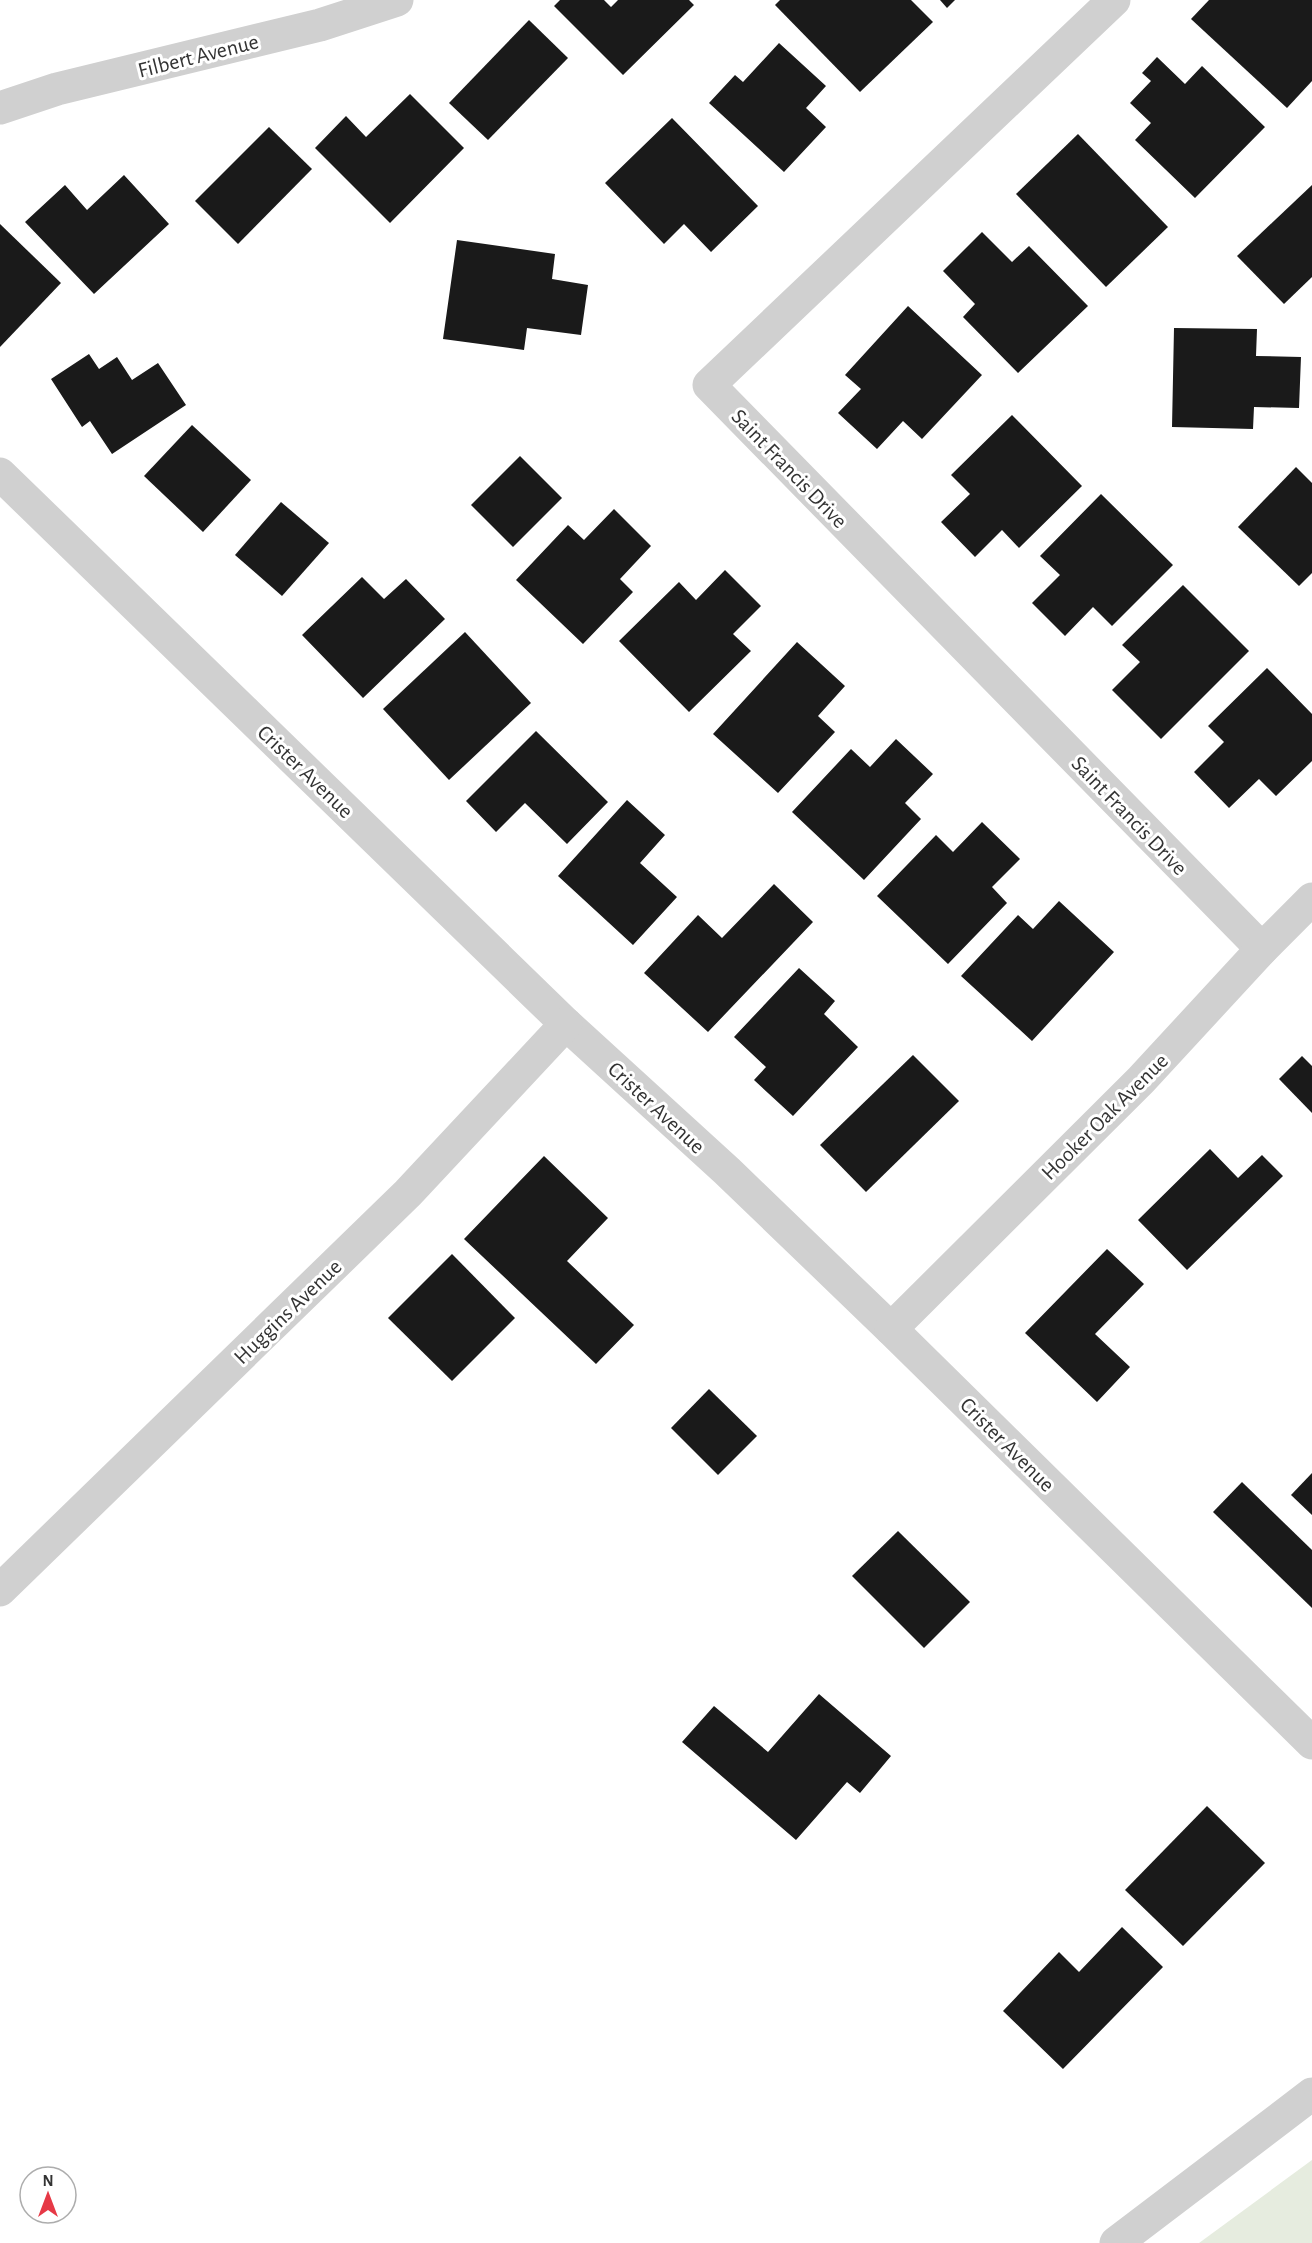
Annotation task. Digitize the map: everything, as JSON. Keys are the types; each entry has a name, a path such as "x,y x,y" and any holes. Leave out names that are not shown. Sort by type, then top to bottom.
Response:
{"street":[{"name":"Filbert Avenue","path":"0,108 57,89 320,25 397,0"},
{"name":"Saint Francis Drive","path":"1114,0 709,386 1262,949"},
{"name":"Crister Avenue","path":"0,474 566,1024 727,1171 891,1329 1312,1743"},
{"name":"Hooker Oak Avenue","path":"891,1329 1141,1080 1262,949 1312,899"},
{"name":"Huggins Avenue","path":"0,1590 408,1193 566,1024"},
{"path":"1116,2243 1312,2094"}],"shaded area":[{"path":"1312,2160 1312,2243 1199,2243"}],"building":[{"path":"560,0 604,0 611,7 618,0 689,0 694,5 623,75 554,6"},
{"path":"780,0 911,0 933,22 860,92 775,5"},
{"path":"940,0 955,0 947,8"},
{"path":"1209,0 1312,0 1312,81 1287,108 1191,19"},
{"path":"529,20 568,58 488,140 449,103"},
{"path":"779,43 826,86 806,108 826,127 784,172 709,103 735,75 743,82"},
{"path":"1157,57 1185,84 1202,66 1265,127 1195,198 1135,140 1151,123 1130,103 1151,81 1142,73"},
{"path":"410,94 464,148 390,223 315,148 346,116 366,137"},
{"path":"672,118 758,206 711,252 684,224 664,244 605,183"},
{"path":"269,127 312,169 238,244 195,201"},
{"path":"1078,134 1168,227 1106,287 1016,194"},
{"path":"124,175 169,224 94,294 25,222 65,185 87,210"},
{"path":"1312,185 1312,277 1284,304 1237,256"},
{"path":"0,224 61,283 0,347"},
{"path":"982,232 1012,262 1029,246 1088,306 1018,373 963,317 975,304 943,271"},
{"path":"457,240 555,254 552,279 588,285 581,335 527,328 524,350 443,339"},
{"path":"908,306 982,375 922,439 903,421 877,449 838,413 861,389 845,375"},
{"path":"1174,328 1257,329 1256,356 1301,357 1299,408 1254,407 1253,429 1172,427"},
{"path":"89,354 99,369 117,357 132,380 158,363 186,405 112,454 90,421 82,427 51,379"},
{"path":"1012,415 1082,486 1019,548 1002,530 975,557 941,522 970,494 951,475"},
{"path":"192,425 251,480 203,532 144,476"},
{"path":"520,456 562,498 513,547 471,505"},
{"path":"1296,467 1312,483 1312,573 1299,586 1238,527"},
{"path":"1101,494 1173,565 1112,626 1093,607 1065,636 1032,603 1060,575 1040,556"},
{"path":"281,502 329,543 282,596 235,555"},
{"path":"614,509 651,546 620,579 633,592 583,644 516,580 568,525 584,540"},
{"path":"725,570 761,606 733,634 751,651 689,712 619,641 679,582 696,600"},
{"path":"362,577 384,599 406,579 445,619 363,698 302,635"},
{"path":"1183,585 1249,651 1161,739 1112,690 1140,662 1122,645"},
{"path":"465,632 531,703 449,780 383,709"},
{"path":"797,642 845,686 818,716 835,732 778,793 713,734"},
{"path":"1267,668 1312,714 1312,761 1276,796 1259,779 1229,808 1194,772 1224,742 1208,726"},
{"path":"536,731 608,802 567,844 525,803 496,832 466,801"},
{"path":"896,739 933,774 905,803 921,819 864,880 792,812 851,749 870,767"},
{"path":"627,800 665,835 640,863 677,897 633,945 558,876"},
{"path":"982,822 1020,859 992,887 1007,903 948,964 877,896 936,835 953,852"},
{"path":"774,884 813,922 708,1032 644,973 698,915 722,938"},
{"path":"1059,901 1114,952 1032,1041 961,976 1018,915 1033,929"},
{"path":"799,968 835,1001 824,1014 858,1047 793,1116 754,1080 766,1067 734,1037"},
{"path":"913,1055 959,1101 866,1192 820,1145"},
{"path":"1302,1056 1312,1066 1312,1113 1279,1079"},
{"path":"1210,1149 1238,1178 1262,1155 1283,1176 1187,1270 1138,1220"},
{"path":"544,1156 608,1218 567,1261 634,1325 596,1364 464,1239"},
{"path":"1107,1249 1144,1284 1095,1334 1130,1367 1097,1402 1025,1333"},
{"path":"452,1254 515,1318 452,1381 388,1318"},
{"path":"709,1389 757,1436 718,1475 671,1428"},
{"path":"1312,1473 1312,1515 1291,1495"},
{"path":"1242,1482 1312,1550 1312,1608 1213,1512"},
{"path":"898,1531 970,1602 924,1648 852,1576"},
{"path":"819,1694 891,1756 860,1793 847,1782 796,1840 682,1742 714,1706 768,1752"},
{"path":"1207,1806 1265,1863 1183,1946 1125,1890"},
{"path":"1122,1927 1163,1967 1063,2069 1003,2011 1059,1952 1079,1972"}]}
